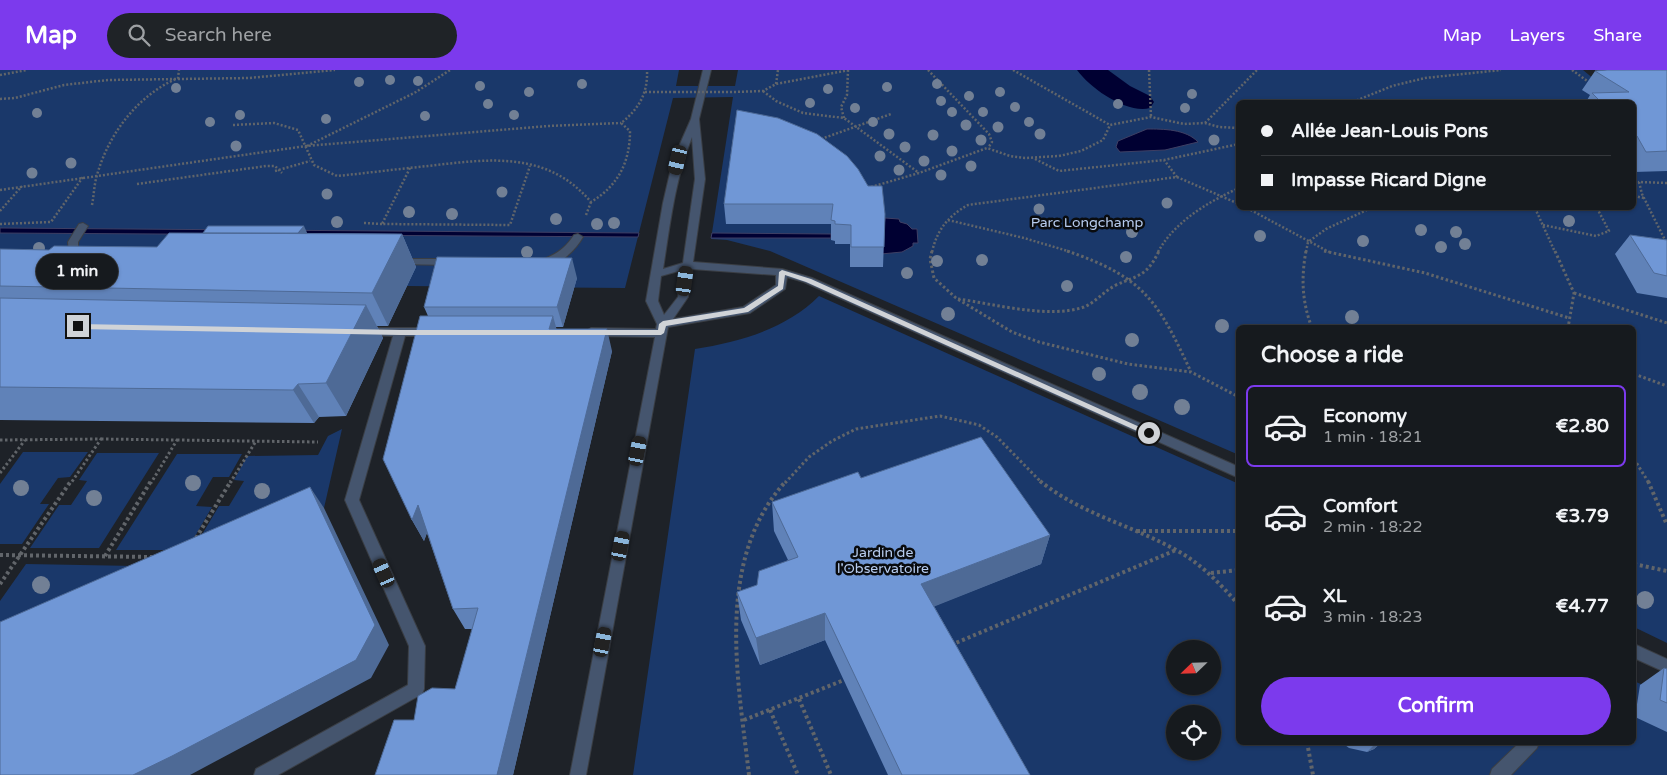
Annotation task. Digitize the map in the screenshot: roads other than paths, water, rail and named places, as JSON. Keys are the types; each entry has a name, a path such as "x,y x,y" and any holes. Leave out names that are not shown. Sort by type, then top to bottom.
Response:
{"street":[{"path":"662,328 652,301 656,274 678,160 695,119 707,70"},
{"path":"578,775 662,328 683,297 700,179 695,119"},
{"path":"83,226 73,242 73,252 84,259 92,259"},
{"path":"533,263 543,263 569,250 580,232"},
{"path":"385,262 464,262"},
{"path":"656,274 687,265 782,272 808,280 1236,472"},
{"path":"582,332 662,328 746,310 781,287 782,272"},
{"path":"348,331 438,332"},
{"path":"262,775 416,689 417,646 352,500 400,332"},
{"path":"1636,652 1667,666"},
{"path":"1498,775 1512,763 1527,745"}],"waterway":[{"path":"1091,70 1120,92 1140,102"}],"park label":[{"name":"Parc Longchamp","path":"1087,222"},
{"name":"Jardin de l'Observatoire","path":"883,560"}]}
